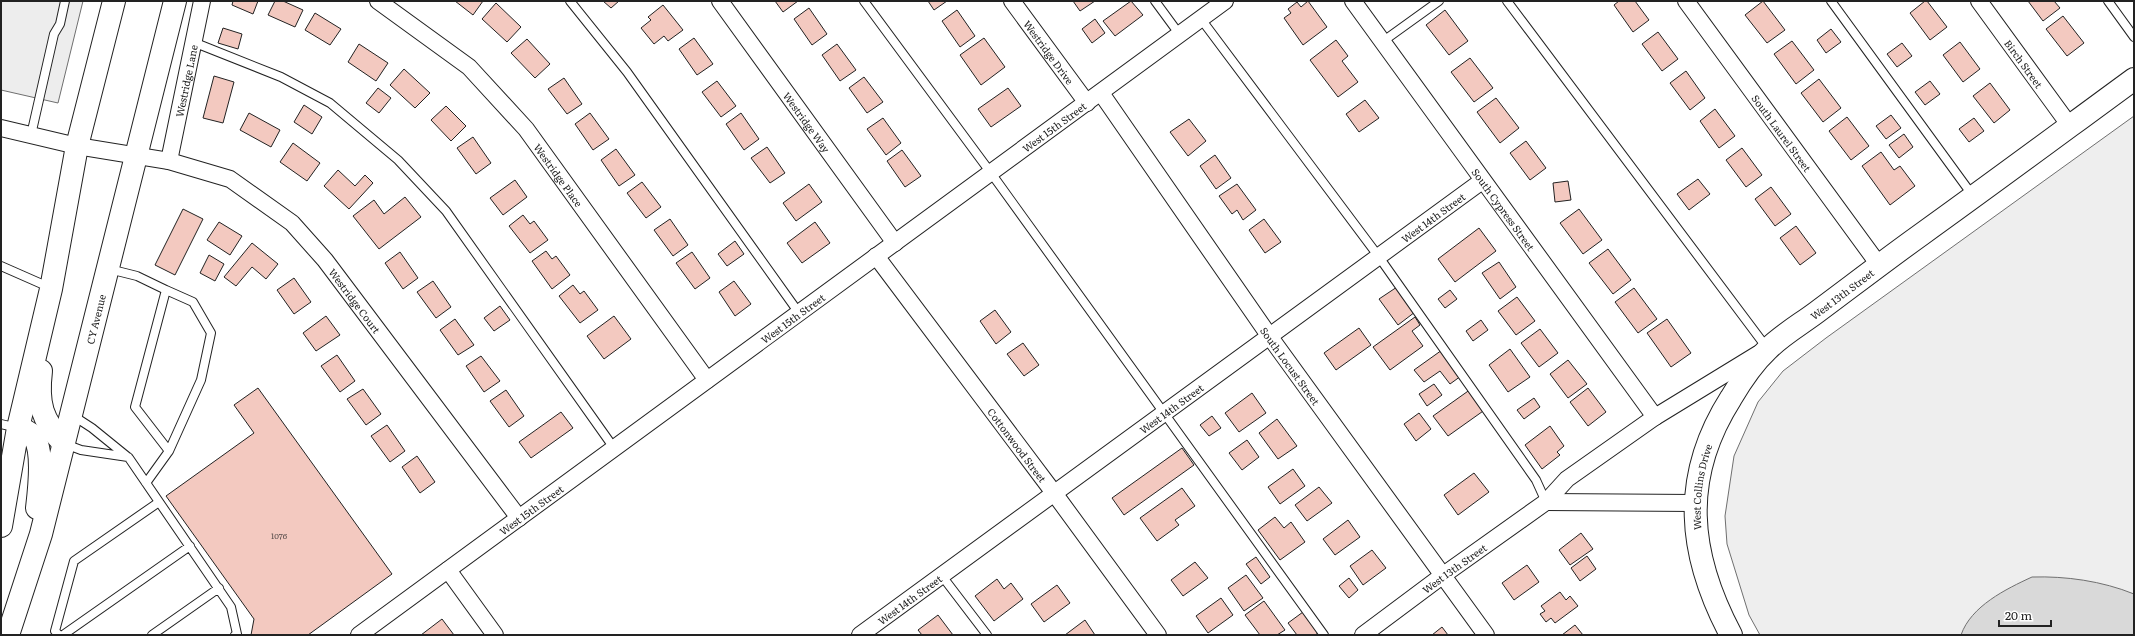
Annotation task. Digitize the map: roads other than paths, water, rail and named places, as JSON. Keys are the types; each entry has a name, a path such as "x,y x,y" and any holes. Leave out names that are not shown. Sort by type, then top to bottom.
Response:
{"main road":[{"path":"1,526 9,426 51,289 77,146 114,1"},
{"name":"CY Avenue","path":"8,635 41,534 175,1"},
{"name":"West 13th Street","path":"1768,349 1879,265 2134,79"},
{"path":"51,289 51,313 43,354 39,393 43,415 52,431 64,444"},
{"name":"West Collins Drive","path":"1731,635 1715,605 1700,556 1695,503 1697,484 1714,428 1741,382 1768,349"},
{"path":"9,426 26,431 34,438 39,455 39,485 36,520 41,534"}],"street":[{"name":"Westridge Lane","path":"169,161 202,1"},
{"name":"Westridge Place","path":"378,1 469,67 506,105 526,129 707,380"},
{"name":"Westridge Way","path":"720,1 895,243"},
{"name":"Westridge Drive","path":"1012,1 1087,103"},
{"name":"West 15th Street","path":"359,635 1225,1"},
{"name":"South Cypress Street","path":"1352,1 1655,417"},
{"name":"South Laurel Street","path":"1686,1 1879,265"},
{"name":"Birch Street","path":"1979,1 2070,126"},
{"name":"South Locust Street","path":"1101,92 1270,337 1486,635"},
{"name":"Westridge Court","path":"1,128 77,146 169,161 230,180 292,223 325,260 519,518"},
{"name":"West 14th Street","path":"860,635 1379,258 1482,181"},
{"name":"Cottonwood Street","path":"876,256 1054,493 1158,635"},
{"name":"West 13th Street","path":"1363,635 1442,576 1546,502 1567,479 1655,417 1716,378 1768,349"},
{"path":"1546,502 1695,503"},
{"path":"448,570 495,635"}],"lane":[{"path":"30,135 54,34 60,24 65,1"},
{"path":"570,1 627,72 799,313"},
{"path":"864,1 991,173 1324,635"},
{"path":"1155,1 1180,35"},
{"path":"1382,42 1439,1"},
{"path":"1507,1 1768,349"},
{"path":"1831,1 1974,197"},
{"path":"2108,1 2134,37"},
{"path":"1201,19 1379,258 1536,480 1546,502"},
{"path":"193,42 282,77 330,103 398,160 446,211 614,448"},
{"path":"1,266 51,289"},
{"path":"107,268 137,276 192,302 211,333 201,380 168,451 146,483"},
{"path":"166,290 134,407 168,451"},
{"path":"71,415 92,428 129,458 231,607 237,634 235,635"},
{"path":"64,444 81,450 129,458"},
{"path":"58,634 74,561 159,502"},
{"path":"58,634 190,546"},
{"path":"942,576 987,635"},
{"path":"152,635 218,588"}]}
